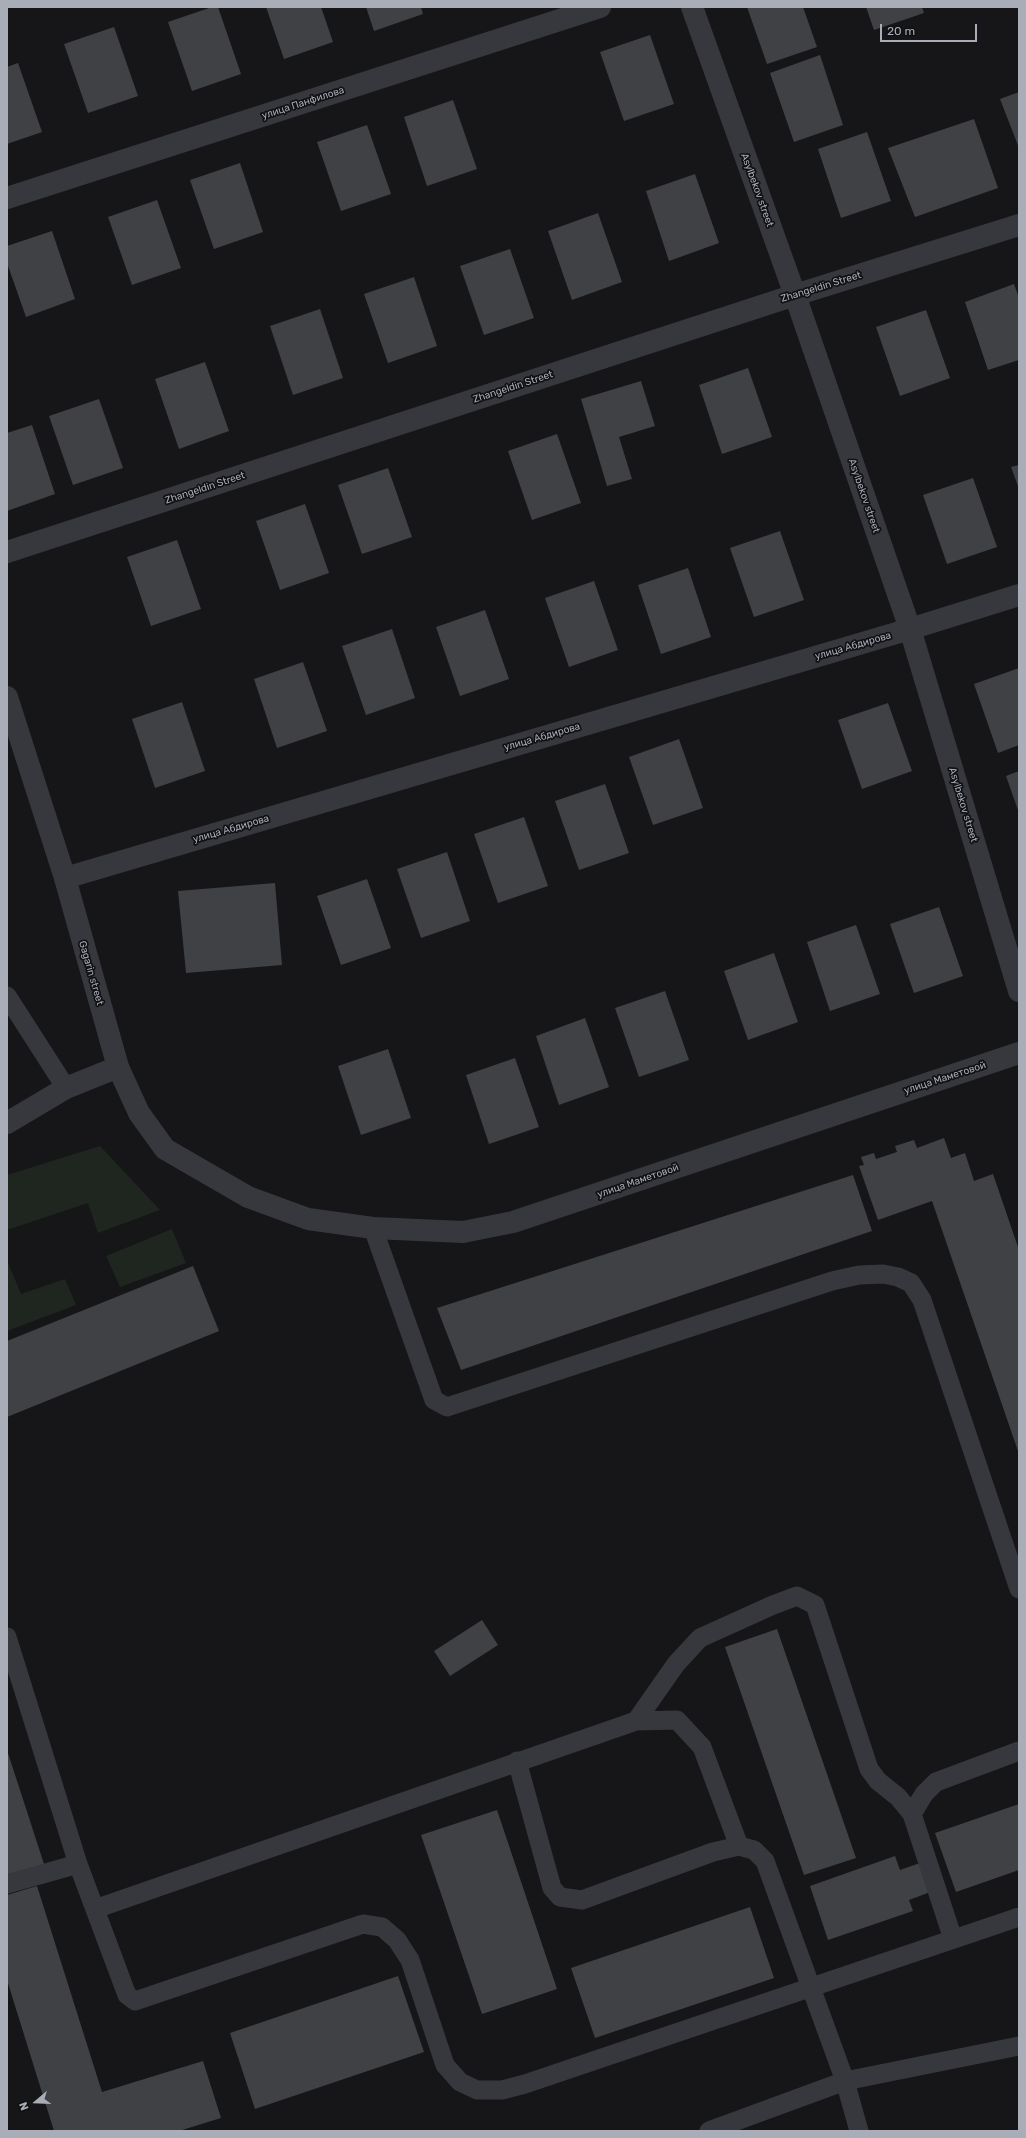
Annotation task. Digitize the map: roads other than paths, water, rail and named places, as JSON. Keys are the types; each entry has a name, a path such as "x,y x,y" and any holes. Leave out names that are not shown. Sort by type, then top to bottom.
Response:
{"street":[{"name":"улица Панфилова","path":"7,198 600,7"},
{"name":"Asylbekov street","path":"692,7 795,295 910,629 1019,991"},
{"name":"Zhangeldin Street","path":"7,552 795,295 1019,225"},
{"name":"улица Абдирова","path":"65,878 910,629 1019,595"},
{"name":"Gagarin street","path":"7,697 65,878 118,1067 140,1113 165,1149 248,1197"},
{"name":"улица Маметовой","path":"248,1197 308,1219 373,1228 463,1232 513,1222 1019,1053"},
{"path":"7,1123 66,1088 118,1067"}],"lane":[{"path":"7,996 66,1088"},
{"path":"373,1228 434,1400 447,1407 832,1281 859,1275 883,1274 898,1277 911,1283 922,1300 1019,1589"},
{"path":"636,1721 676,1664 700,1638 773,1605 798,1596 815,1605 869,1769 878,1780 898,1797 912,1814 953,1939"},
{"path":"7,1637 78,1864 127,1995 135,2001 363,1924 382,1927 397,1940 410,1960 446,2065 460,2082 477,2090 502,2090 525,2084 1019,1917"},
{"path":"95,1909 636,1721 677,1720 702,1747 739,1846"},
{"path":"912,1814 924,1794 936,1782 1019,1751"},
{"path":"517,1762 552,1888 560,1897 582,1900 713,1852 739,1846 754,1850 765,1861 845,2081 859,2131"},
{"path":"7,1884 78,1864"},
{"path":"709,2131 845,2081 1019,2046"}]}
